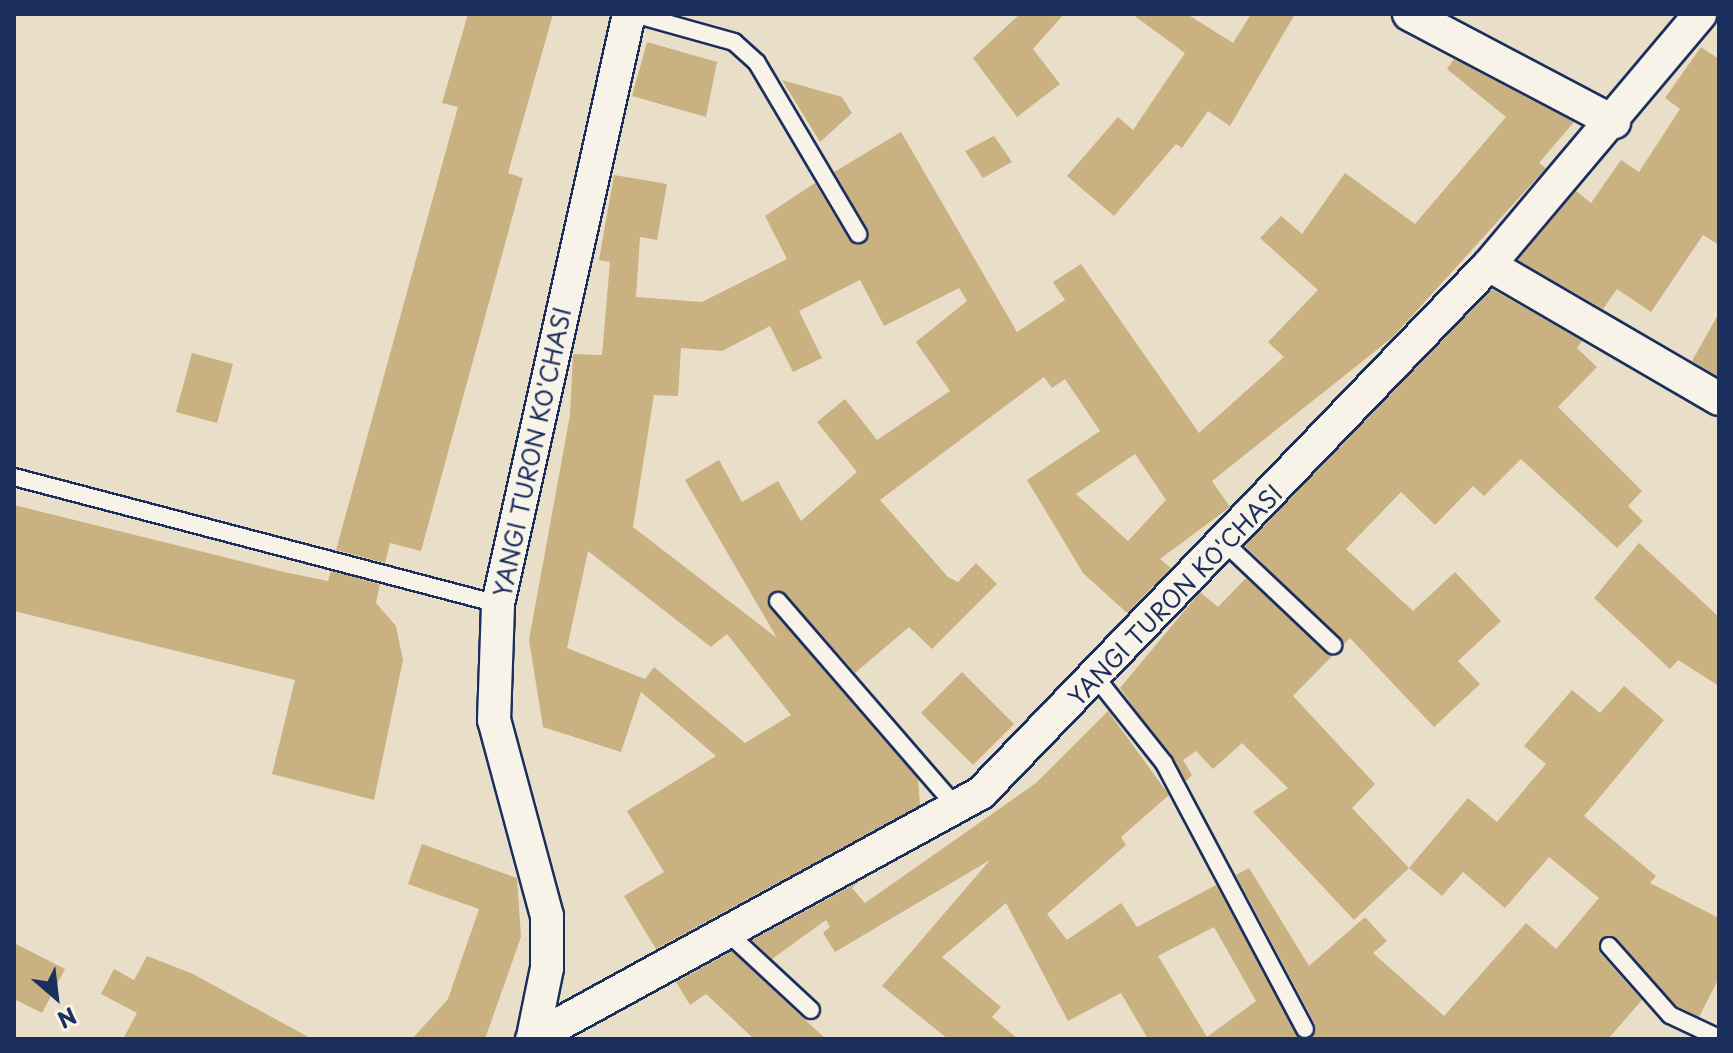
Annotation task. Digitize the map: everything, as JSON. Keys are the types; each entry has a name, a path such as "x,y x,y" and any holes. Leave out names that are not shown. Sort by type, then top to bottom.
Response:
{"street":[{"name":"YANGI TURON KO'CHASI","path":"533,1036 547,968 547,916 494,720 498,604 632,14"},
{"path":"1409,14 1614,122"},
{"name":"YANGI TURON KO'CHASI","path":"533,1036 957,808 1098,680 1489,265 1614,122 1700,14"},
{"path":"1489,265 1719,399"}],"lane":[{"path":"632,14 734,42 757,63 858,234"},
{"path":"14,477 498,604"},
{"path":"1225,543 1333,645"},
{"path":"778,601 957,808"},
{"path":"1098,680 1164,763 1305,1029"},
{"path":"728,933 811,1010"},
{"path":"1609,946 1670,1015 1719,1038"}],"building":[{"path":"468,14 553,14 508,173 523,178 421,551 390,543 385,563 336,550 458,107 442,103"},
{"path":"1020,14 1064,14 1033,49 1060,84 1017,117 973,58"},
{"path":"1132,14 1187,14 1233,43 1251,14 1295,14 1230,126 1208,111 1182,148 1176,144 1114,216 1067,176 1118,117 1133,130 1185,53"},
{"path":"647,42 717,62 706,117 632,96"},
{"path":"1701,47 1719,59 1719,245 1703,235 1651,312 1617,289 1603,309 1518,260 1576,191 1591,203 1621,160 1639,172 1680,109 1665,98"},
{"path":"1454,59 1574,122 1539,163 1546,168 1393,337 1212,481 1230,507 1160,559 1171,568 1127,613 1083,573 1027,480 1100,431 1065,379 1052,388 1044,377 880,500 948,577 958,582 976,563 997,584 932,649 909,627 855,673 786,594 770,593 770,608 918,779 920,805 656,949 624,896 664,872 627,811 716,756 641,692 621,752 543,727 529,640 570,415 573,354 602,355 610,262 599,260 614,175 667,184 657,240 640,237 636,297 702,302 787,259 765,216 815,183 849,240 864,243 867,228 834,172 901,132 1017,332 1065,300 1053,282 1081,264 1199,433 1284,357 1268,342 1318,290 1260,238 1281,216 1302,234 1345,173 1415,224 1506,117 1447,69","holes":["860,280 884,326 959,288 967,301 916,342 950,391 877,440 845,399 817,422 857,472 801,521 778,481 742,502 719,460 685,480 777,638 633,527 654,395 678,396 681,348 722,351 770,326 793,372 822,358 799,311","1135,454 1166,500 1128,541 1076,494","588,551 711,647 727,634 791,715 745,743 654,667 645,679 567,648"]},
{"path":"782,80 842,97 852,113 820,142"},
{"path":"994,136 1012,162 983,178 965,151"},
{"path":"1492,289 1582,341 1577,348 1597,367 1558,407 1642,491 1628,506 1643,521 1617,548 1521,459 1484,496 1473,486 1435,525 1401,492 1346,549 1413,611 1455,572 1501,621 1458,661 1480,684 1434,727 1350,638 1344,644 1245,546"},
{"path":"1719,313 1719,377 1692,361"},
{"path":"192,353 233,364 217,423 176,412"},
{"path":"14,505 284,572 328,581 331,571 380,584 376,603 396,626 403,660 374,800 272,774 295,680 14,611"},
{"path":"1639,543 1719,617 1719,686 1678,660 1670,669 1594,598"},
{"path":"1246,578 1332,656 1293,696 1375,784 1352,808 1409,868 1354,920 1253,812 1288,788 1242,743 1213,769 1196,751 1183,760 1192,775 1186,781 1120,688 1200,592 1218,607"},
{"path":"962,672 1014,724 973,765 921,713"},
{"path":"1624,686 1664,720 1584,816 1656,876 1650,883 1719,918 1719,978 1699,1017 1677,1006 1608,935 1600,953 1642,1000 1608,1039 1309,1039 1315,1024 1236,875 1249,868 1309,966 1365,917 1387,941 1373,953 1444,1016 1526,923 1556,949 1599,898 1549,857 1505,908 1463,872 1442,896 1409,868 1468,798 1497,822 1546,764 1524,746 1572,690 1600,713"},
{"path":"1108,711 1169,795 1121,837 1126,845 1047,914 1067,940 1121,903 1137,927 1216,885 1301,1039 1148,1039 1121,993 1068,1021 1006,903 942,957 1001,1007 992,1017 1018,1039 948,1039 882,986 990,860 835,952 823,933 830,927 826,920 772,959 752,940 857,883 852,888 865,903 1036,783","holes":["1214,927 1256,1001 1207,1037 1158,956"]},
{"path":"422,844 517,878 521,937 485,1039 412,1039 448,999 479,909 408,884"},
{"path":"14,943 65,969 42,1013 14,999"},
{"path":"732,951 826,1039 754,1039 706,994 690,1005 676,982"},
{"path":"147,956 193,974 312,1039 123,1039 137,1013 101,994 114,969 134,980"}]}
